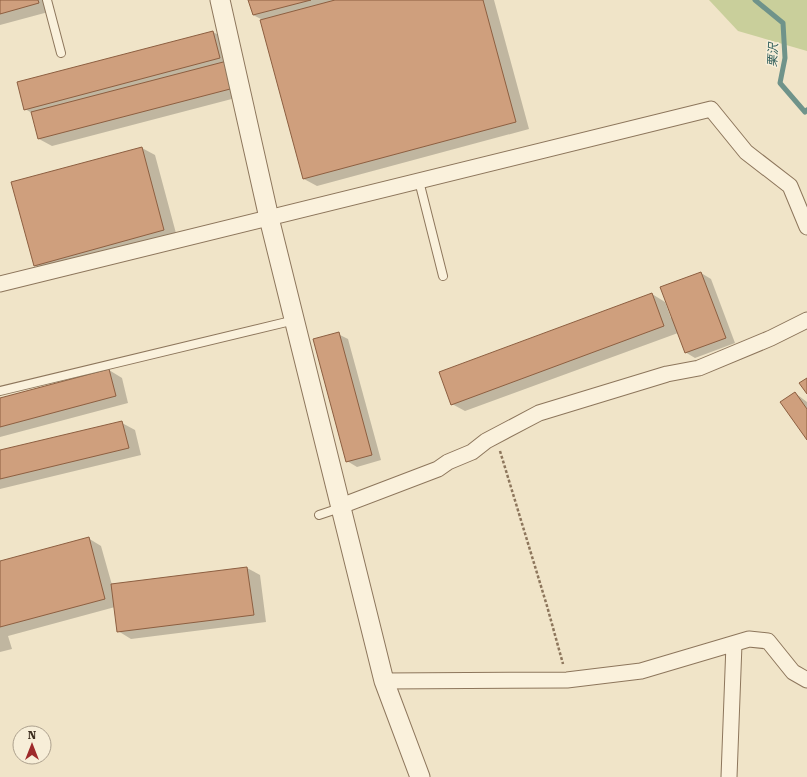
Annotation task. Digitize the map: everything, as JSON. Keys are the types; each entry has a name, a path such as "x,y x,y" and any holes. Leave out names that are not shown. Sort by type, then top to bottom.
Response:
{"street":[{"path":"220,0 269,218 296,320 384,681 420,777"},
{"path":"0,284 711,109 746,152 790,186 807,227"},
{"path":"341,506 438,469 448,462 472,452 486,441 539,413 667,374 699,368 771,338 807,320"},
{"path":"384,681 567,680 641,671 749,639 768,641 793,672 807,680"},
{"path":"729,777 734,644"}],"lane":[{"path":"47,0 61,54"},
{"path":"419,181 442,276"},
{"path":"0,391 296,320"},
{"path":"319,515 337,509 341,506"}],"path":[{"path":"496,437 547,606 567,680"}],"green space":[{"path":"709,0 807,0 807,51 738,31"}],"building":[{"path":"0,0 38,0 39,3 0,14"},
{"path":"248,0 311,0 253,15"},
{"path":"335,0 483,0 516,122 303,179 260,20"},
{"path":"213,31 220,58 24,110 17,82"},
{"path":"227,61 234,88 38,139 31,112"},
{"path":"142,147 164,230 34,266 11,182"},
{"path":"701,272 726,338 685,353 660,287"},
{"path":"652,293 664,326 451,405 439,372"},
{"path":"339,332 372,455 346,462 313,339"},
{"path":"109,369 116,396 0,427 0,398"},
{"path":"807,378 807,394 799,383"},
{"path":"795,392 807,409 807,440 780,402"},
{"path":"122,421 129,448 0,479 0,450"},
{"path":"89,537 105,599 0,627 0,561"},
{"path":"247,567 254,615 117,632 111,584"}],"waterway":[{"name":"栗沢","path":"755,0 783,23 785,58 780,83 805,112 807,110"}]}
